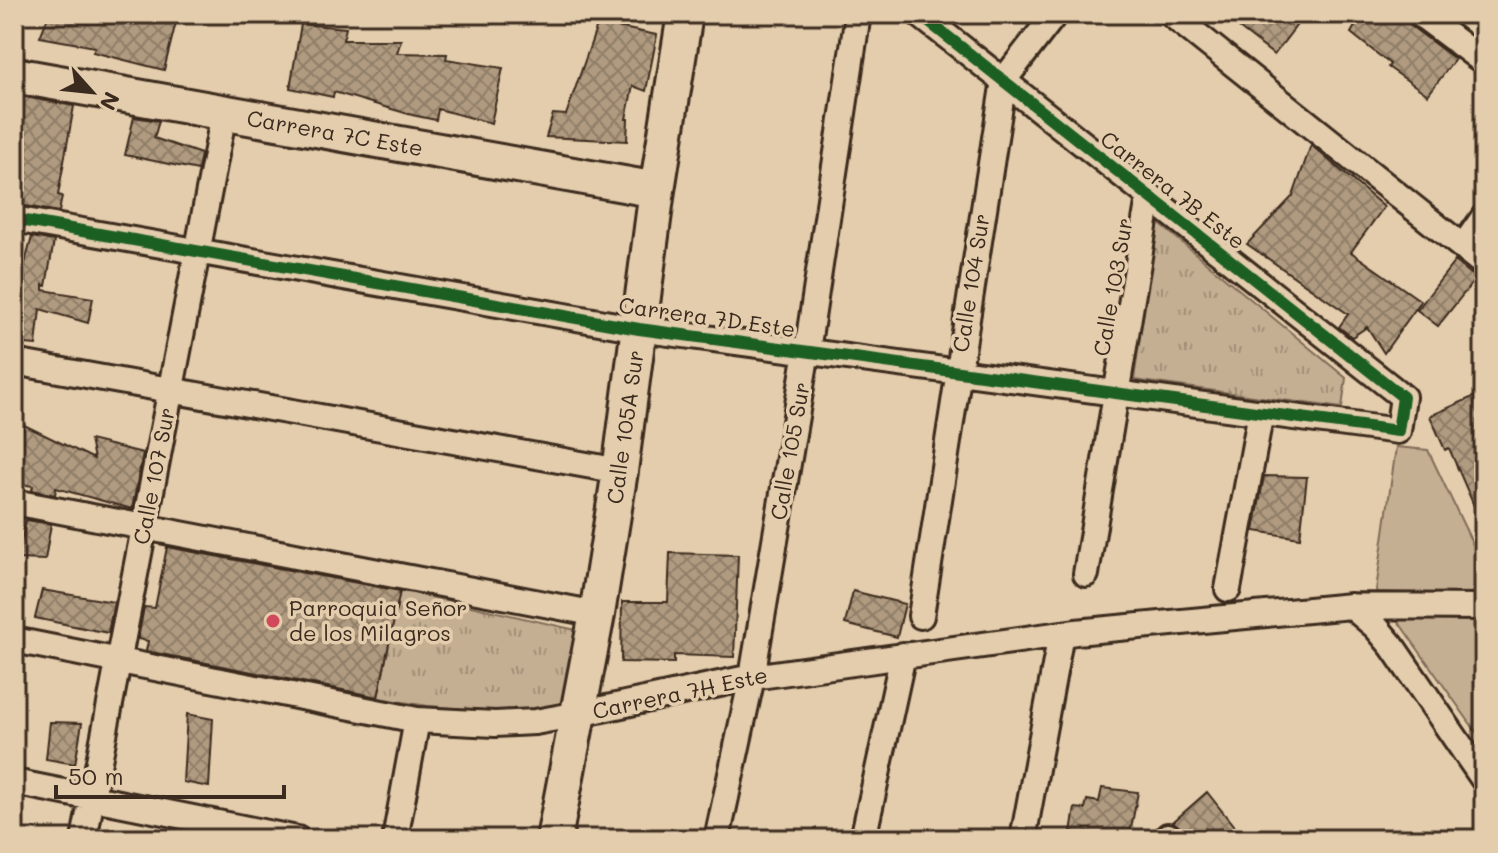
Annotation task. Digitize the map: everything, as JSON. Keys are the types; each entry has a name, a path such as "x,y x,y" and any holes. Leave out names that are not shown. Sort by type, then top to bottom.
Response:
{"street":[{"name":"Calle 105A Sur","path":"554,839 597,614 620,471 657,190 685,14"},
{"name":"Calle 105 Sur","path":"717,839 752,677 807,351 858,14"},
{"name":"Carrera 7B Este","path":"919,14 1403,397 1398,431"},
{"name":"Calle 104 Sur","path":"921,616 1004,80 1055,14"},
{"path":"1171,14 1484,264"},
{"path":"1420,14 1448,24 1484,62"},
{"name":"Carrera 7C Este","path":"14,75 657,190"},
{"name":"Calle 107 Sur","path":"84,839 224,113"},
{"name":"Calle 103 Sur","path":"1086,574 1149,197"},
{"path":"1463,247 1484,217"},
{"name":"Carrera 7D Este","path":"14,219 639,329 1398,431"},
{"path":"14,362 620,471"},
{"path":"1228,589 1261,412"},
{"path":"14,502 597,614"},
{"path":"1351,606 1376,627 1392,646 1484,780"},
{"name":"Carrera 7H Este","path":"14,640 417,720 495,724 535,722 579,714 752,677 1061,634 1351,606 1484,607"},
{"path":"1023,839 1061,634"},
{"path":"863,839 903,655"},
{"path":"395,839 417,720"},
{"path":"14,782 297,839"}],"green space":[{"path":"1156,221 1346,378 1342,408 1134,380"},
{"path":"1396,447 1428,450 1484,568 1482,740 1376,590"},
{"path":"400,590 576,630 562,707 494,711 378,698"}],"building":[{"path":"49,14 178,14 164,70 93,52 95,47 40,37"},
{"path":"1221,14 1305,14 1274,55"},
{"path":"1362,14 1405,14 1411,26 1455,59 1428,95 1388,67 1390,64 1351,33"},
{"path":"598,23 657,35 646,91 633,86 626,119 627,141 546,137 553,114 566,115"},
{"path":"301,24 346,28 343,40 401,40 397,53 447,54 446,59 503,68 491,123 438,109 436,120 334,92 333,97 290,88"},
{"path":"14,95 74,106 58,195 62,196 59,212 14,204"},
{"path":"134,117 159,121 154,138 201,154 198,170 125,155"},
{"path":"1311,145 1384,207 1351,252 1421,301 1384,353 1367,327 1352,337 1339,327 1348,314 1247,244 1293,196"},
{"path":"32,237 54,241 43,290 93,298 88,323 40,309 36,345 14,343 20,303 14,301 14,289 15,285 23,287 25,279 21,277"},
{"path":"1455,261 1476,278 1438,326 1417,310"},
{"path":"1484,392 1484,529 1449,448 1445,450 1430,416"},
{"path":"24,425 94,459 90,440 143,453 132,509 56,488 55,495 32,490 33,486 14,483"},
{"path":"1264,476 1307,477 1300,538 1254,531"},
{"path":"26,520 51,524 45,560 17,559"},
{"name":"Parroquia Señor de los Milagros","path":"167,547 400,591 378,697 146,651 148,641 138,639 144,607 155,608"},
{"path":"670,553 738,555 734,657 674,655 674,663 621,662 622,602 668,602"},
{"path":"42,590 114,602 108,633 35,618"},
{"path":"853,591 905,604 897,637 845,624"},
{"path":"187,714 213,719 209,787 183,782"},
{"path":"50,722 82,723 75,764 46,759"},
{"path":"1102,788 1138,792 1129,839 1071,832 1075,808 1085,809 1087,800 1099,802"},
{"path":"1207,792 1244,839 1183,839 1181,828 1173,822"}],"cycle path":[{"path":"14,219 639,329 1398,431 1403,397 919,14"}],"place":[{"name":"Parroquia Señor de los Milagros","path":"273,621"}]}
